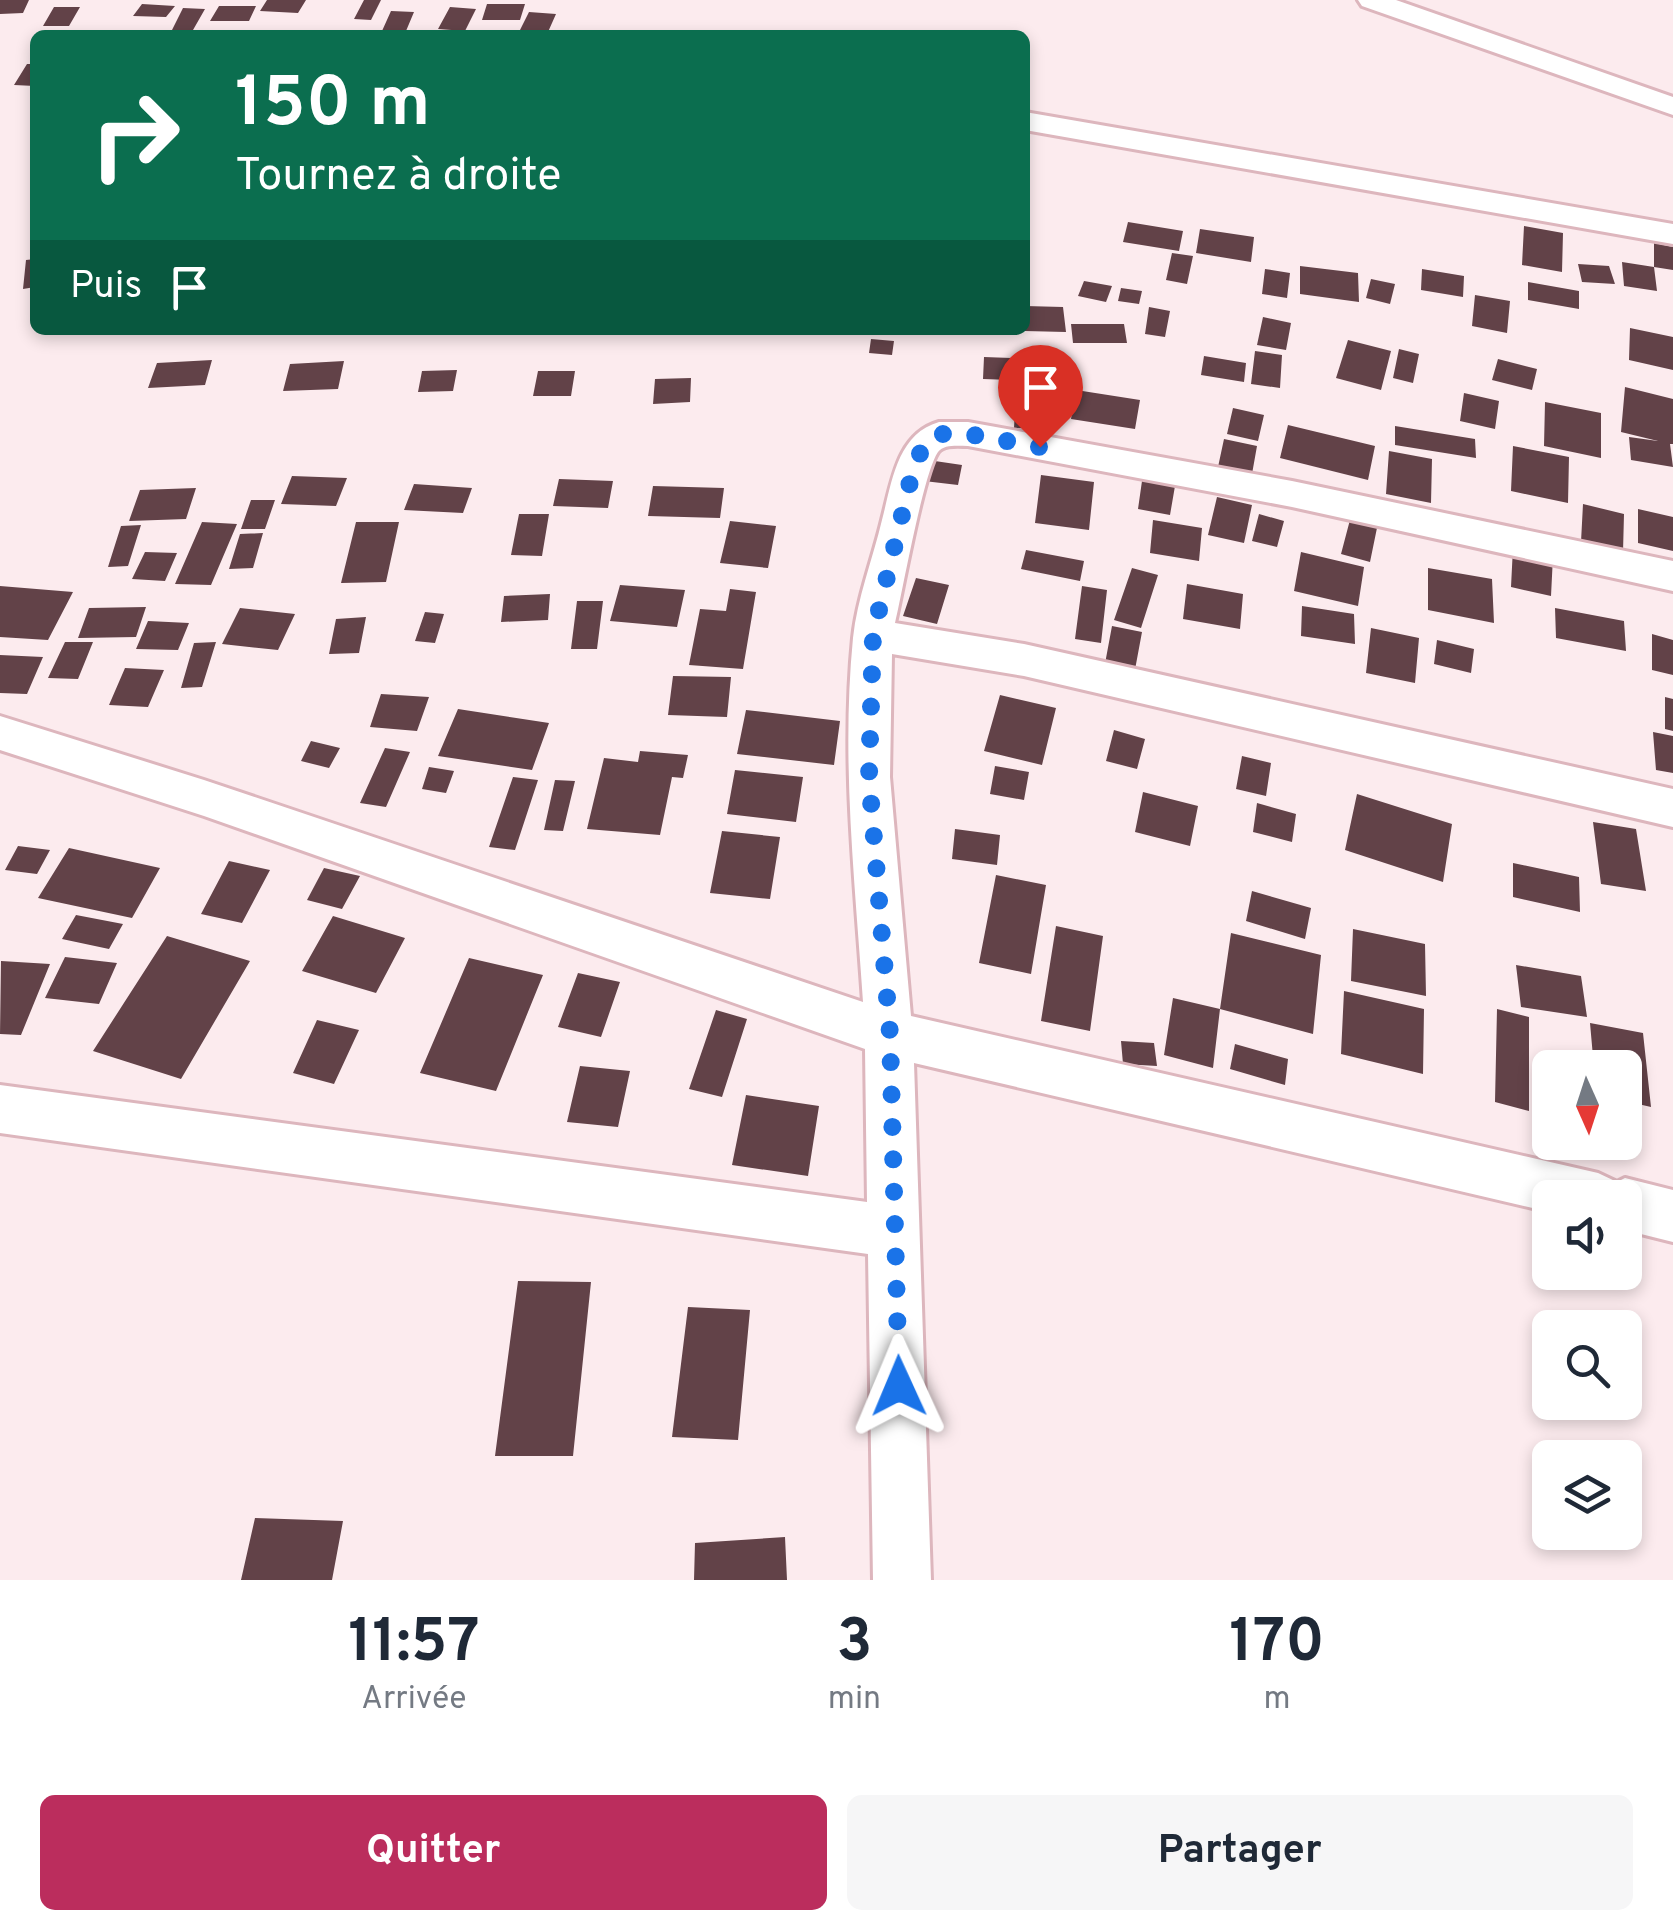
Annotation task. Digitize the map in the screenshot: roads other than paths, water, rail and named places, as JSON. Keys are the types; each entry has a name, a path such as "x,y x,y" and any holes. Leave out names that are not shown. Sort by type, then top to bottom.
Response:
{"street":[{"path":"1371,0 1673,106"},
{"path":"1030,122 1673,234"},
{"path":"902,1580 890,1034 869,777 873,635 910,482 923,445 939,434 968,434 1292,494 1673,576"},
{"path":"873,635 1024,660 1673,808"},
{"path":"0,733 222,804 890,1034 1532,1183"},
{"path":"0,1109 896,1232"},
{"path":"1642,1208 1673,1216"}]}
